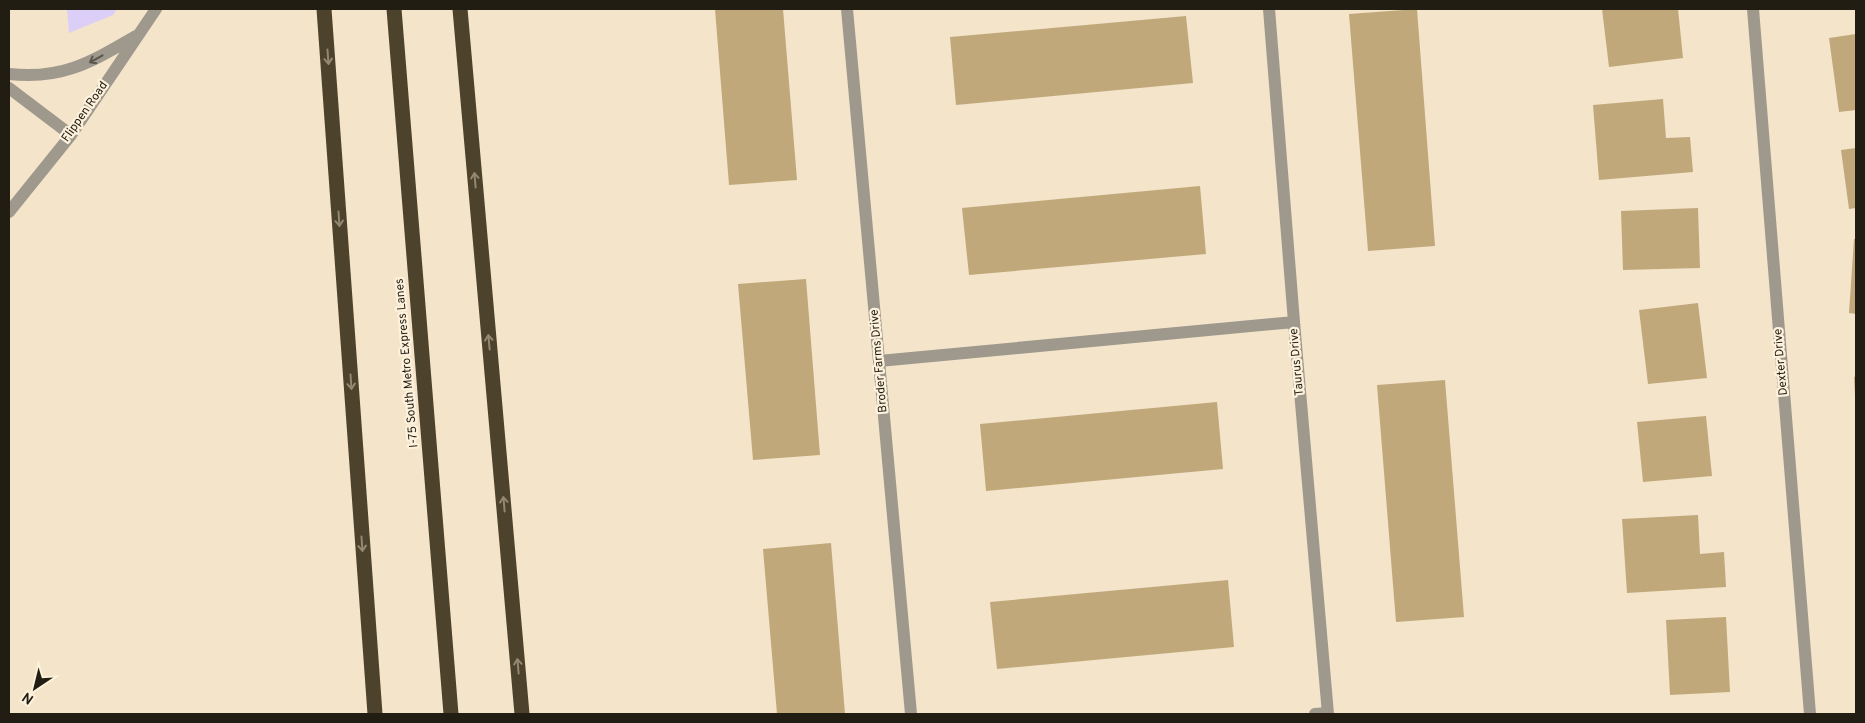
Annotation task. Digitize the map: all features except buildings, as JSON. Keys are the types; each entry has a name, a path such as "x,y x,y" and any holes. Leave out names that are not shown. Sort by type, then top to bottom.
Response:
{"highway":[{"path":"324,9 374,714"},
{"name":"I-75 South Metro Express Lanes","path":"394,9 451,714"},
{"path":"460,9 522,714"}],"street":[{"name":"Flippen Road","path":"9,212 71,135 156,9"},
{"name":"Broder Farms Drive","path":"846,9 911,714"},
{"name":"Taurus Drive","path":"1269,9 1324,714"},
{"name":"Dexter Drive","path":"1753,9 1810,714"},
{"path":"9,74 23,76 58,74 89,63 138,35"},
{"path":"9,88 71,135"},
{"path":"879,361 1294,322"}],"shaded area":[{"path":"67,9 117,9 113,15 69,33"}]}
